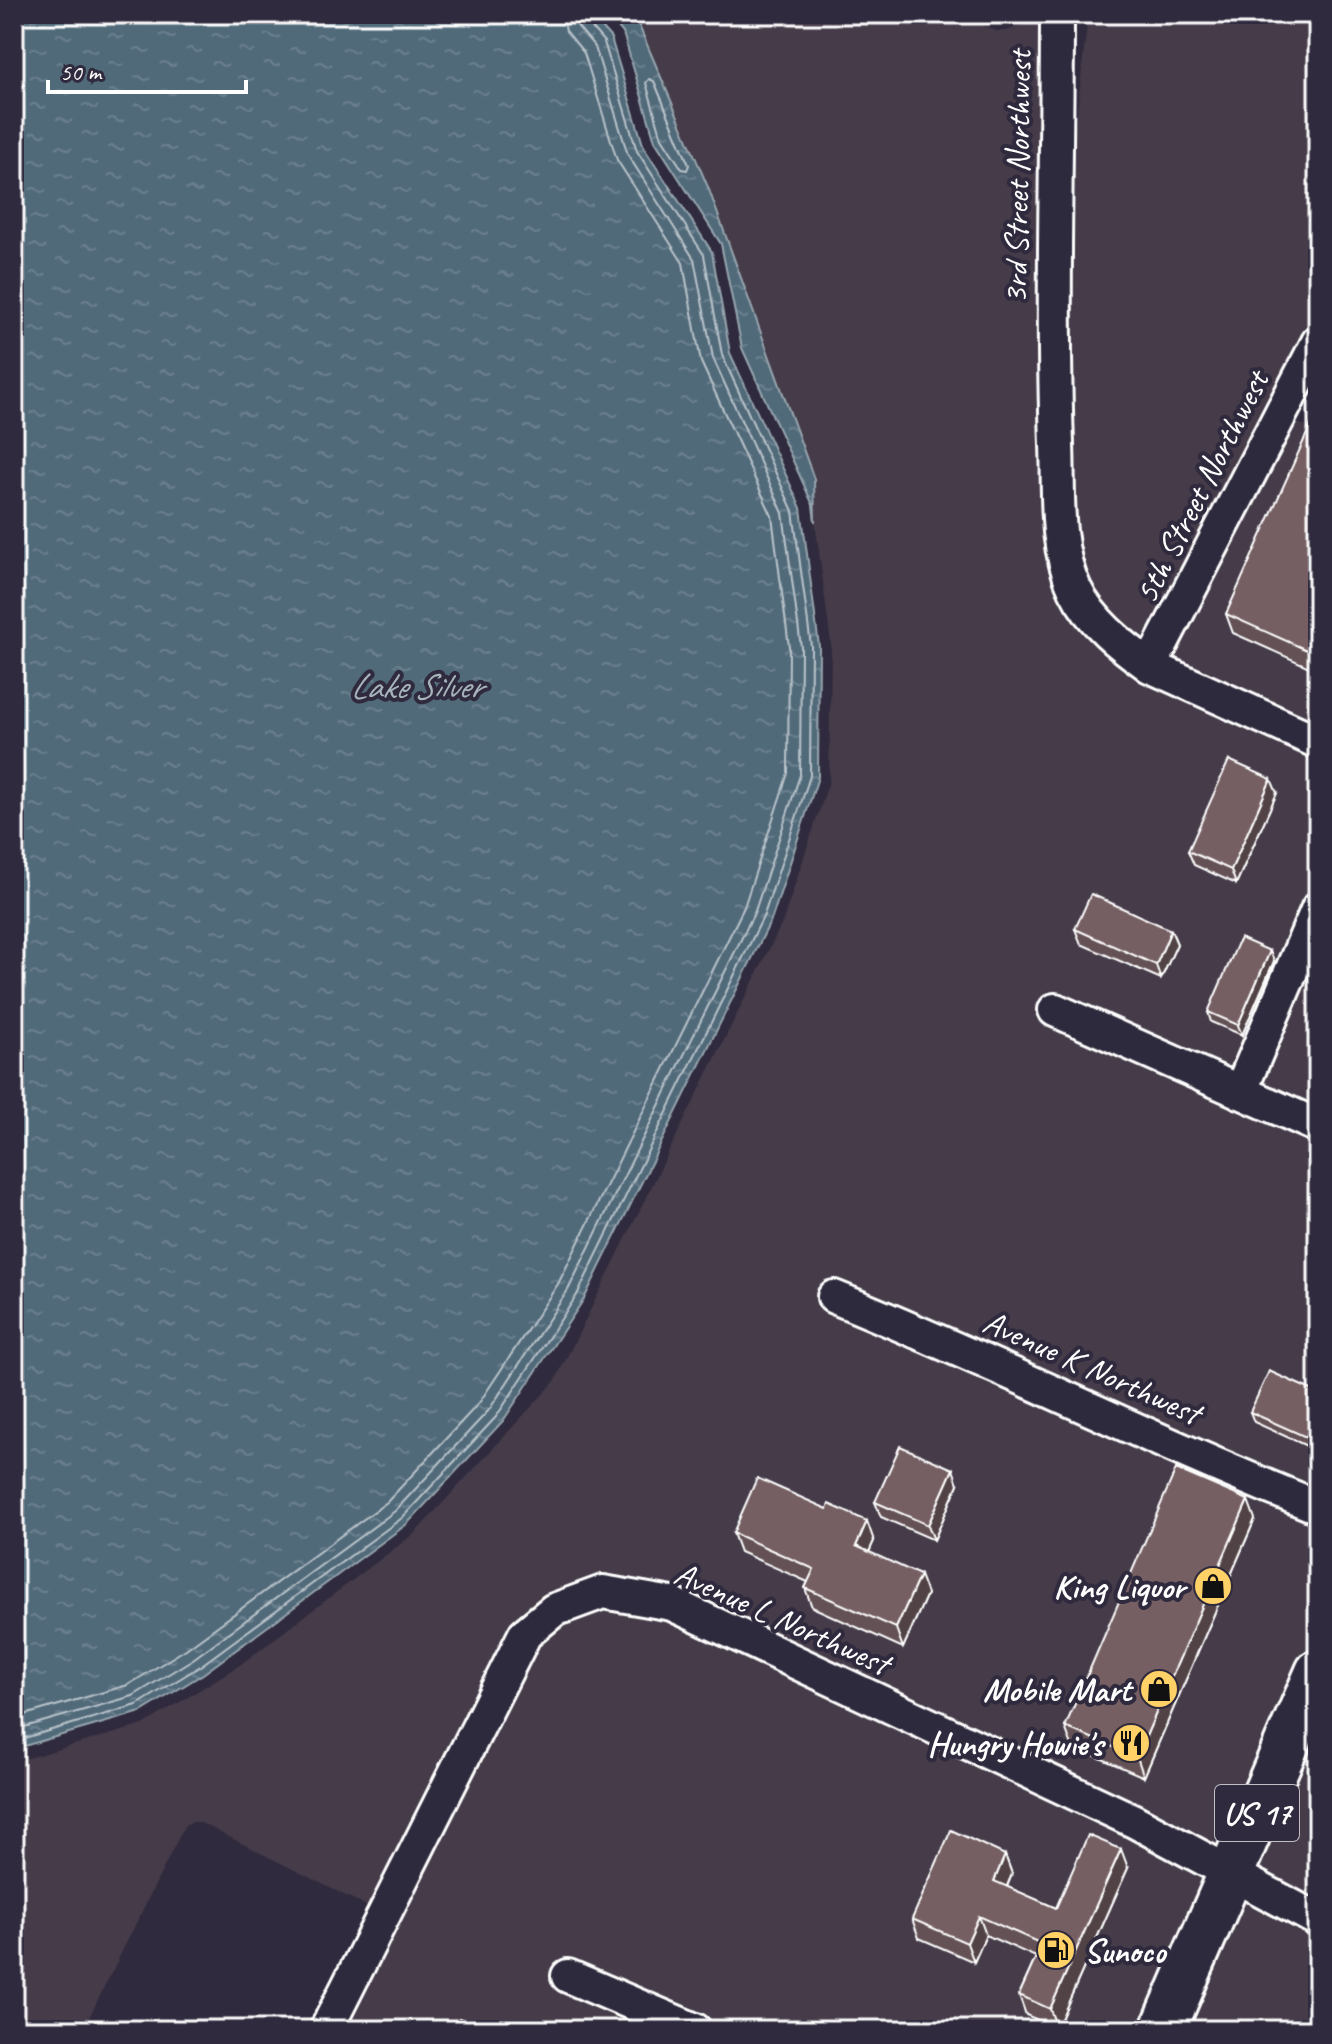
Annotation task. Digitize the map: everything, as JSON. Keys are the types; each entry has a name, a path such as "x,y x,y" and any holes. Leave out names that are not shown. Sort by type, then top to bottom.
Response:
{"highway":[{"name":"US 17","path":"1163,2030 1318,1672"}],"street":[{"name":"3rd Street Northwest","path":"1057,14 1058,167 1054,341 1061,548 1075,589 1095,618 1125,649 1150,666 1318,742"},
{"name":"5th Street Northwest","path":"1150,666 1318,342"},
{"path":"1240,1092 1318,908"},
{"path":"1055,1010 1318,1126"},
{"name":"Avenue K Northwest","path":"834,1297 1318,1507"},
{"name":"Avenue L Northwest","path":"326,2030 525,1634 554,1610 603,1592 672,1604 1134,1821 1318,1920"},
{"path":"568,1976 695,2030"}],"shaded area":[{"path":"634,14 952,14 955,19 960,15 996,31 1006,31 1027,23 1038,25 1039,19 1060,14 1039,327 1085,629 1131,674 1318,758 1318,873 1233,1072 1049,990 1037,1018 1318,1143 1318,1490 828,1278 816,1306 916,1347 1246,1495 1318,1523 1318,1638 1225,1853 678,1590 551,1596 372,1909 199,1822 192,1822 185,1825 83,2030 14,2030 14,1762 143,1725 241,1664 415,1533 555,1381 782,923 829,781 831,645 815,522 814,479 708,187"},
{"path":"1088,14 1318,14 1318,298 1300,347 1146,645 1106,607 1088,581 1075,544 1067,339 1071,167"},
{"path":"1293,421 1318,431 1318,725 1170,659"},
{"path":"1318,943 1318,1109 1258,1083"},
{"path":"602,1608 667,1619 1127,1834 1212,1881 1148,2030 733,2030 562,1957 550,1985 660,2030 342,2030 536,1644 560,1624"},
{"path":"1318,1706 1318,1903 1249,1866"},
{"path":"1236,1894 1318,1937 1318,2030 1177,2030"}],"water":[{"name":"Lake Silver","path":"14,14 590,14 611,38 644,148 712,252 730,353 801,508 819,646 818,777 772,918 584,1299 503,1421 407,1524 203,1674 141,1712 14,1749"},
{"path":"607,14 634,14 708,187 814,479 815,522 813,505 742,348 721,244 655,141 623,33"}],"building":[{"path":"1313,420 1318,422 1318,655 1226,614"},
{"path":"1229,760 1271,779 1231,870 1188,851"},
{"path":"1091,894 1171,930 1156,965 1075,929"},
{"path":"1240,938 1270,951 1238,1025 1208,1012"},
{"path":"1269,1371 1318,1393 1318,1410 1306,1437 1250,1412"},
{"path":"900,1446 953,1469 928,1525 875,1502"},
{"path":"1176,1469 1248,1500 1137,1757 1065,1727"},
{"path":"757,1478 827,1509 829,1504 867,1521 856,1546 920,1575 896,1628 805,1588 814,1569 733,1533"},
{"name":"Sunoco","path":"951,1830 1005,1855 994,1881 1056,1908 1088,1835 1121,1849 1050,2009 1019,1995 1042,1944 979,1916 967,1943 912,1919"},
{"path":"459,2018 486,2030 454,2030"}],"place":[{"name":"King Liquor","path":"1213,1586"},
{"name":"Mobile Mart","path":"1159,1689"},
{"name":"Hungry Howie's","path":"1131,1743"},
{"name":"Sunoco","path":"1056,1950"}]}
